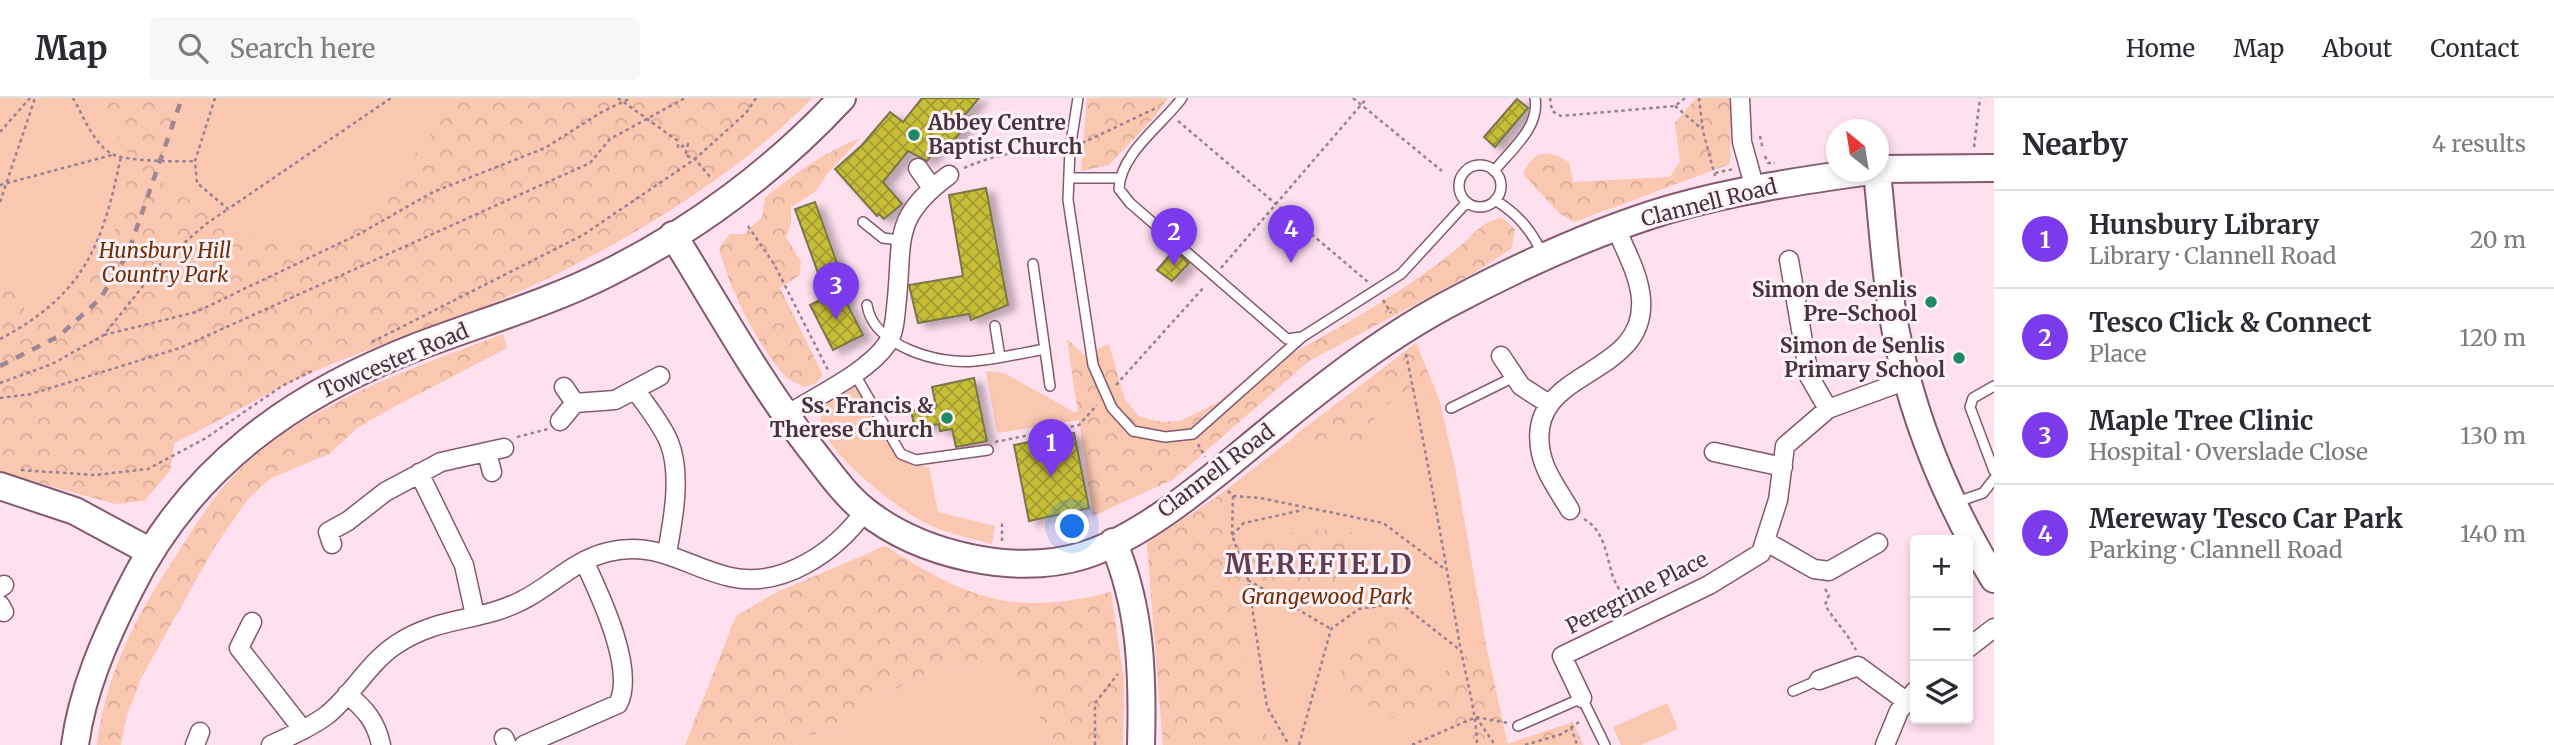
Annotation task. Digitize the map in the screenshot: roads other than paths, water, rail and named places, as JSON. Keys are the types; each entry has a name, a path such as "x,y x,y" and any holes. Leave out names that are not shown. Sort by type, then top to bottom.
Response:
{"street":[{"name":"Towcester Road","path":"75,745 78,720 107,634 149,551 187,499 236,449 293,408 340,381 418,347 551,300 609,273 674,235 747,186 842,98"},
{"path":"1740,98 1742,142 1755,189"},
{"path":"918,168 932,188"},
{"path":"1889,170 1983,168"},
{"path":"785,416 854,373 887,344 897,302 900,240 907,216 932,188 948,175"},
{"name":"Clannell Road","path":"674,235 785,416 844,492 865,511 898,532 948,552 1001,562 1052,563 1087,554 1164,512 1214,476 1345,372 1452,301 1543,256 1616,228 1721,196 1826,178"},
{"path":"1879,182 1897,339 1922,433 1952,504 1994,579"},
{"path":"1570,510 1541,452 1539,435 1549,404 1560,390 1613,359 1633,335 1641,299 1636,278 1616,228"},
{"path":"1789,260 1810,376 1828,409"},
{"path":"1501,356 1521,386 1549,404"},
{"path":"560,421 575,403 615,400 660,376"},
{"name":"Peregrine Place","path":"1581,698 1562,656 1709,585 1761,552 1779,500 1786,446 1828,409 1907,380"},
{"path":"564,387 575,403"},
{"path":"636,391 657,419 671,445 674,472 673,522 667,553"},
{"path":"326,531 441,462 505,448"},
{"path":"1714,452 1783,467"},
{"path":"486,453 492,472"},
{"path":"419,473 464,565 475,615"},
{"path":"6,478 149,551"},
{"path":"271,745 303,730 327,714 373,663 395,645 419,631 447,620 500,610 523,600 584,561 610,552 643,549 667,553 730,577 758,580 788,572 821,555 848,534 865,511"},
{"path":"1765,541 1821,570 1829,570 1878,543"},
{"path":"1113,542 1131,591 1141,666 1141,745"},
{"path":"524,745 618,704 632,690 612,630 584,561"},
{"path":"239,649 252,622"},
{"path":"1973,644 1994,628"},
{"path":"239,649 303,730"},
{"path":"221,652 239,649"},
{"path":"1819,680 1858,666 1910,696 1891,726 1885,745"},
{"path":"347,694 366,710 378,729 381,745"}],"lane":[{"path":"1078,98 1070,149 1068,201 1093,365 1112,408 1133,431 1165,437 1193,434 1302,337 1401,274 1467,202"},
{"path":"1182,98 1129,160 1119,178 1119,189 1130,203 1265,322 1287,339 1302,337"},
{"path":"1494,171 1538,113 1535,98"},
{"path":"1482,165 1494,171 1500,189 1495,200 1478,206 1467,202 1459,184 1464,172 1482,165"},
{"path":"1069,178 1119,178"},
{"path":"1495,200 1521,218 1534,235 1543,256"},
{"path":"863,222 883,238 900,240"},
{"path":"1033,264 1050,386"},
{"path":"867,305 869,318 890,338 938,358 973,362 1045,349"},
{"path":"995,326 1000,357"},
{"path":"854,373 901,454 916,460 988,450"},
{"path":"1451,408 1514,377"},
{"path":"1994,386 1973,398 1970,407 1994,471"},
{"path":"1952,504 1983,493 1994,479"},
{"path":"1793,691 1819,680"},
{"path":"1518,726 1581,698 1605,745"}],"railway":[{"path":"0,366 59,336 100,299 128,253 182,98"}],"place":[{"name":"Abbey Centre Baptist Church","path":"914,135"},
{"name":"Mereway Tesco Car Park","path":"1291,263"},
{"name":"Tesco Click & Connect","path":"1174,266"},
{"name":"Simon de Senlis Pre-School","path":"1931,302"},
{"name":"Maple Tree Clinic","path":"836,320"},
{"name":"Simon de Senlis Primary School","path":"1959,358"},
{"name":"Ss. Francis & Therese Church","path":"947,418"},
{"name":"Hunsbury Library","path":"1051,477"}],"district":[{"name":"MEREFIELD","path":"1319,564"}],"park label":[{"name":"Hunsbury Hill Country Park","path":"165,263"},
{"name":"Grangewood Park","path":"1327,597"}]}
